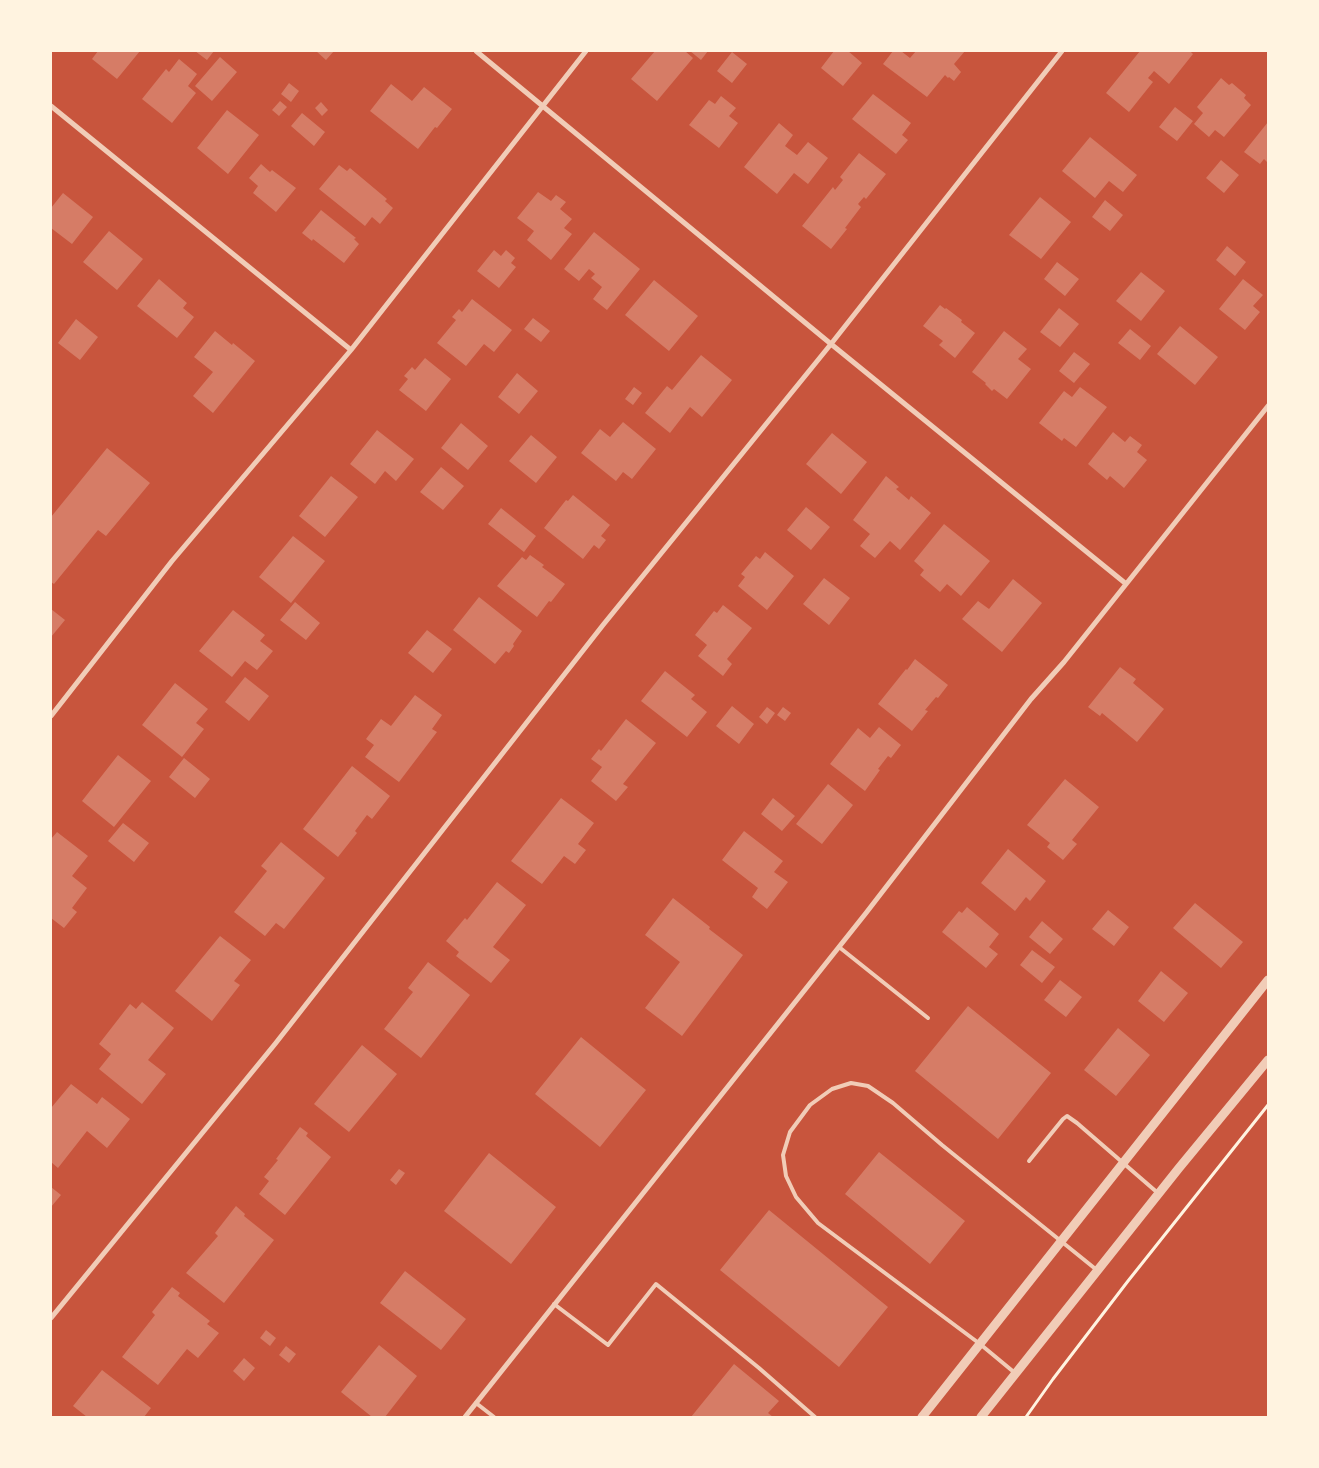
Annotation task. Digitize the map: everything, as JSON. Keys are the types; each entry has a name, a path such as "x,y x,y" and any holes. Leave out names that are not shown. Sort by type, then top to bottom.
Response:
{"street":[{"path":"476,51 831,344 1125,583"},
{"path":"51,716 172,561 350,350 586,51"},
{"path":"51,1318 275,1044 603,625 831,344 1062,51"},
{"path":"51,106 350,350"},
{"path":"465,1417 839,947 1031,699 1064,662 1125,583 1268,406"},
{"path":"922,1417 1268,980"},
{"path":"981,1417 1268,1060"}],"lane":[{"path":"839,947 928,1018"},
{"path":"1016,1373 818,1223 796,1197 786,1176 782,1155 790,1132 810,1105 832,1089 851,1083 868,1086 893,1103 1098,1271"},
{"path":"1028,1161 1067,1116 1159,1194"},
{"path":"554,1304 608,1345 656,1284 760,1368 815,1417"},
{"path":"476,1403 494,1417"}],"path":[{"path":"1026,1417 1128,1281 1268,1105"}],"building":[{"path":"98,51 140,51 117,79 92,59"},
{"path":"195,51 214,51 207,60"},
{"path":"316,51 334,51 326,60"},
{"path":"655,51 685,51 693,58 657,101 631,79"},
{"path":"690,51 708,51 701,60"},
{"path":"834,51 848,51 862,63 843,86 821,68"},
{"path":"893,51 901,51 910,58 916,51 965,51 954,64 961,72 954,81 945,75 927,97 883,64"},
{"path":"1140,51 1190,51 1193,54 1169,84 1154,71 1148,78 1153,82 1129,112 1106,93"},
{"path":"732,52 747,64 732,83 717,71"},
{"path":"220,57 237,72 212,101 195,86"},
{"path":"179,59 197,74 188,86 196,93 172,123 142,99 166,69 169,72"},
{"path":"1221,78 1229,85 1232,83 1246,95 1244,98 1251,105 1224,137 1215,130 1209,137 1194,124 1203,113 1197,107"},
{"path":"289,83 299,91 291,102 281,94"},
{"path":"391,84 412,101 424,87 452,109 418,149 370,111"},
{"path":"873,94 911,123 902,135 908,140 896,154 852,119"},
{"path":"721,96 736,108 729,116 738,123 719,148 689,125 709,100 715,104"},
{"path":"280,101 287,107 279,116 272,110"},
{"path":"321,102 328,110 322,116 315,108"},
{"path":"1175,107 1193,121 1177,141 1159,127"},
{"path":"227,110 259,135 228,174 197,148"},
{"path":"302,113 325,132 314,146 291,126"},
{"path":"1268,122 1268,163 1264,159 1260,164 1244,152"},
{"path":"779,123 793,135 785,146 797,155 808,142 828,158 808,184 794,173 777,194 744,167"},
{"path":"1090,137 1137,175 1123,192 1109,181 1095,198 1062,171"},
{"path":"859,153 886,174 866,199 864,197 858,204 861,207 831,249 802,226 833,187 835,190 843,180 840,177"},
{"path":"1221,160 1239,175 1224,193 1206,178"},
{"path":"261,164 270,172 272,170 296,188 276,212 253,193 258,186 249,178"},
{"path":"339,165 347,171 350,168 387,199 385,201 393,208 380,224 372,217 365,226 319,189"},
{"path":"538,192 551,201 556,195 566,202 560,209 572,219 564,228 572,234 551,260 527,240 534,231 517,218"},
{"path":"63,193 93,217 72,244 51,228 51,208"},
{"path":"1040,197 1071,222 1041,259 1009,235"},
{"path":"1105,200 1123,215 1110,231 1092,217"},
{"path":"321,210 356,238 354,239 359,244 344,263 313,239 312,241 302,233"},
{"path":"109,231 143,259 117,290 83,262"},
{"path":"594,232 640,269 607,310 593,299 602,287 591,278 595,274 589,269 579,281 564,269"},
{"path":"1227,246 1246,262 1235,276 1216,260"},
{"path":"494,250 501,256 506,250 515,258 511,263 516,267 499,288 477,271"},
{"path":"1057,262 1079,279 1065,296 1044,279"},
{"path":"1141,272 1165,291 1141,321 1116,301"},
{"path":"159,279 187,303 183,308 194,317 177,338 137,306"},
{"path":"1243,279 1263,295 1253,306 1260,312 1245,330 1219,309"},
{"path":"654,280 698,316 669,351 625,315"},
{"path":"472,299 512,330 494,352 484,344 466,366 437,343 456,320 452,317 459,309 462,312"},
{"path":"940,305 962,320 961,322 975,333 955,358 939,345 943,341 923,326"},
{"path":"1059,308 1079,324 1060,347 1040,332"},
{"path":"533,318 550,331 541,342 524,329"},
{"path":"76,319 98,337 80,360 58,343"},
{"path":"1180,326 1218,357 1195,385 1157,354"},
{"path":"1130,329 1151,346 1140,360 1118,343"},
{"path":"215,331 255,361 213,413 193,396 213,372 194,357"},
{"path":"1004,331 1027,349 1018,359 1031,369 1007,399 994,389 992,391 986,383 972,372"},
{"path":"1074,352 1090,364 1074,383 1059,371"},
{"path":"701,355 732,380 702,417 690,407 670,433 645,413 667,386 672,390"},
{"path":"425,358 451,379 426,411 399,390 408,379 404,376 412,367 415,370"},
{"path":"517,373 538,391 519,414 498,397"},
{"path":"634,387 642,393 633,405 625,399"},
{"path":"1080,387 1107,407 1076,447 1064,438 1062,441 1039,423 1064,391 1072,397"},
{"path":"623,422 656,449 632,479 623,472 616,481 581,453 600,429 610,437"},
{"path":"461,423 488,446 468,470 441,448"},
{"path":"377,430 414,459 396,481 385,471 375,484 350,464"},
{"path":"1113,432 1125,442 1130,436 1142,445 1137,452 1147,460 1124,488 1110,476 1107,480 1088,464"},
{"path":"832,433 867,462 841,494 806,464"},
{"path":"531,435 557,457 536,483 509,461"},
{"path":"107,448 150,483 106,536 98,530 54,584 51,582 51,517"},
{"path":"441,467 464,486 443,510 420,492"},
{"path":"331,476 358,497 325,537 299,516"},
{"path":"886,476 899,487 896,489 909,500 911,496 931,513 900,550 890,541 875,558 860,546 870,534 853,520"},
{"path":"573,495 610,525 601,536 606,540 599,549 594,545 583,559 544,528 566,500 568,501"},
{"path":"806,507 830,527 811,550 787,530"},
{"path":"501,508 536,536 524,552 488,524"},
{"path":"944,524 990,561 961,596 947,584 940,592 920,575 924,570 914,561"},
{"path":"293,536 325,561 291,603 259,577"},
{"path":"765,552 794,576 767,610 738,586 745,577 741,574 756,556 760,559"},
{"path":"530,555 544,565 542,567 565,584 537,617 497,586 522,557 526,560"},
{"path":"824,578 850,598 829,625 803,604"},
{"path":"1013,579 1042,603 1002,652 962,619 978,601 989,609"},
{"path":"479,597 522,631 509,653 506,651 495,664 453,630"},
{"path":"295,602 320,623 306,640 280,620"},
{"path":"723,605 752,628 727,659 732,664 723,676 698,656 707,645 695,635 714,611 717,613"},
{"path":"51,609 65,620 51,637"},
{"path":"233,610 265,635 260,641 273,651 257,670 245,661 232,677 199,651"},
{"path":"427,630 452,649 433,673 408,653"},
{"path":"915,659 948,685 925,710 928,711 912,731 878,704"},
{"path":"1120,667 1136,679 1133,683 1164,709 1137,742 1102,713 1100,716 1088,707"},
{"path":"665,671 695,695 691,699 707,712 687,737 641,701"},
{"path":"245,677 269,696 249,721 225,702"},
{"path":"175,683 208,709 196,723 204,729 182,757 142,725"},
{"path":"415,695 442,715 432,729 437,732 399,782 365,757 374,745 366,739 381,719 391,726"},
{"path":"732,706 754,724 739,744 716,726"},
{"path":"767,707 775,713 767,724 759,717"},
{"path":"783,707 791,713 785,721 777,715"},
{"path":"626,719 656,743 623,784 628,787 616,801 591,781 602,767 591,759 599,749 601,751"},
{"path":"879,727 901,745 891,758 888,756 865,791 830,764 858,728 870,738"},
{"path":"118,755 151,781 114,827 82,801"},
{"path":"184,758 210,779 195,798 169,777"},
{"path":"352,766 390,796 372,819 367,815 355,831 357,833 338,857 303,829"},
{"path":"1065,779 1099,807 1072,840 1077,844 1063,860 1047,847 1050,843 1027,825"},
{"path":"828,784 853,805 822,844 796,824"},
{"path":"561,798 594,823 578,844 586,850 575,864 564,856 542,884 511,861"},
{"path":"773,798 795,816 782,831 761,814"},
{"path":"123,823 149,843 134,862 108,841"},
{"path":"744,831 783,861 774,872 788,882 767,909 752,897 758,888 722,860"},
{"path":"57,832 88,856 72,876 87,888 72,908 77,912 64,928 51,918 51,839"},
{"path":"281,842 325,878 284,929 276,923 265,936 234,912 267,871 261,866"},
{"path":"1008,849 1046,881 1030,901 1026,897 1015,911 981,883"},
{"path":"497,882 526,905 493,947 510,960 491,983 456,956 459,952 446,941 465,918 467,920"},
{"path":"673,898 743,955 682,1036 645,1008 680,962 645,935"},
{"path":"1195,903 1243,942 1221,968 1173,928"},
{"path":"967,907 999,934 989,947 998,954 986,968 942,932 959,911 962,913"},
{"path":"1108,910 1129,927 1114,946 1092,929"},
{"path":"1042,921 1063,939 1050,954 1029,937"},
{"path":"220,936 251,960 234,981 240,985 212,1021 175,991"},
{"path":"1032,950 1055,967 1042,983 1020,965"},
{"path":"428,962 470,995 421,1058 384,1029 413,992 408,988"},
{"path":"1161,971 1188,993 1164,1022 1138,1001"},
{"path":"1060,980 1082,997 1066,1017 1044,1000"},
{"path":"142,1002 174,1028 148,1060 166,1074 142,1104 99,1069 111,1054 99,1044 130,1004 136,1009"},
{"path":"968,1006 1051,1073 998,1139 915,1071"},
{"path":"1118,1028 1150,1055 1116,1096 1084,1070"},
{"path":"581,1037 646,1090 600,1147 535,1094"},
{"path":"362,1045 397,1074 349,1132 314,1104"},
{"path":"71,1084 97,1104 102,1097 130,1119 107,1148 87,1131 58,1168 51,1162 51,1108"},
{"path":"300,1127 308,1133 306,1136 331,1157 285,1215 259,1194 269,1181 264,1177"},
{"path":"879,1152 965,1221 930,1264 845,1194"},
{"path":"489,1153 556,1207 511,1264 444,1211"},
{"path":"399,1169 405,1173 396,1185 390,1180"},
{"path":"51,1187 61,1195 51,1207"},
{"path":"236,1206 245,1214 244,1216 274,1240 224,1303 186,1273 218,1236 215,1233"},
{"path":"769,1210 888,1307 839,1367 720,1270"},
{"path":"405,1271 466,1319 441,1350 380,1303"},
{"path":"172,1287 180,1293 178,1296 210,1321 207,1324 219,1333 198,1358 187,1349 158,1385 122,1357 155,1315 152,1312"},
{"path":"266,1330 276,1338 270,1346 260,1338"},
{"path":"379,1345 417,1376 385,1417 372,1417 341,1392"},
{"path":"286,1346 296,1354 289,1363 279,1355"},
{"path":"244,1358 255,1368 244,1381 233,1371"},
{"path":"734,1364 779,1401 768,1413 773,1417 691,1417"},
{"path":"102,1370 151,1408 144,1417 87,1417 73,1406"}]}
